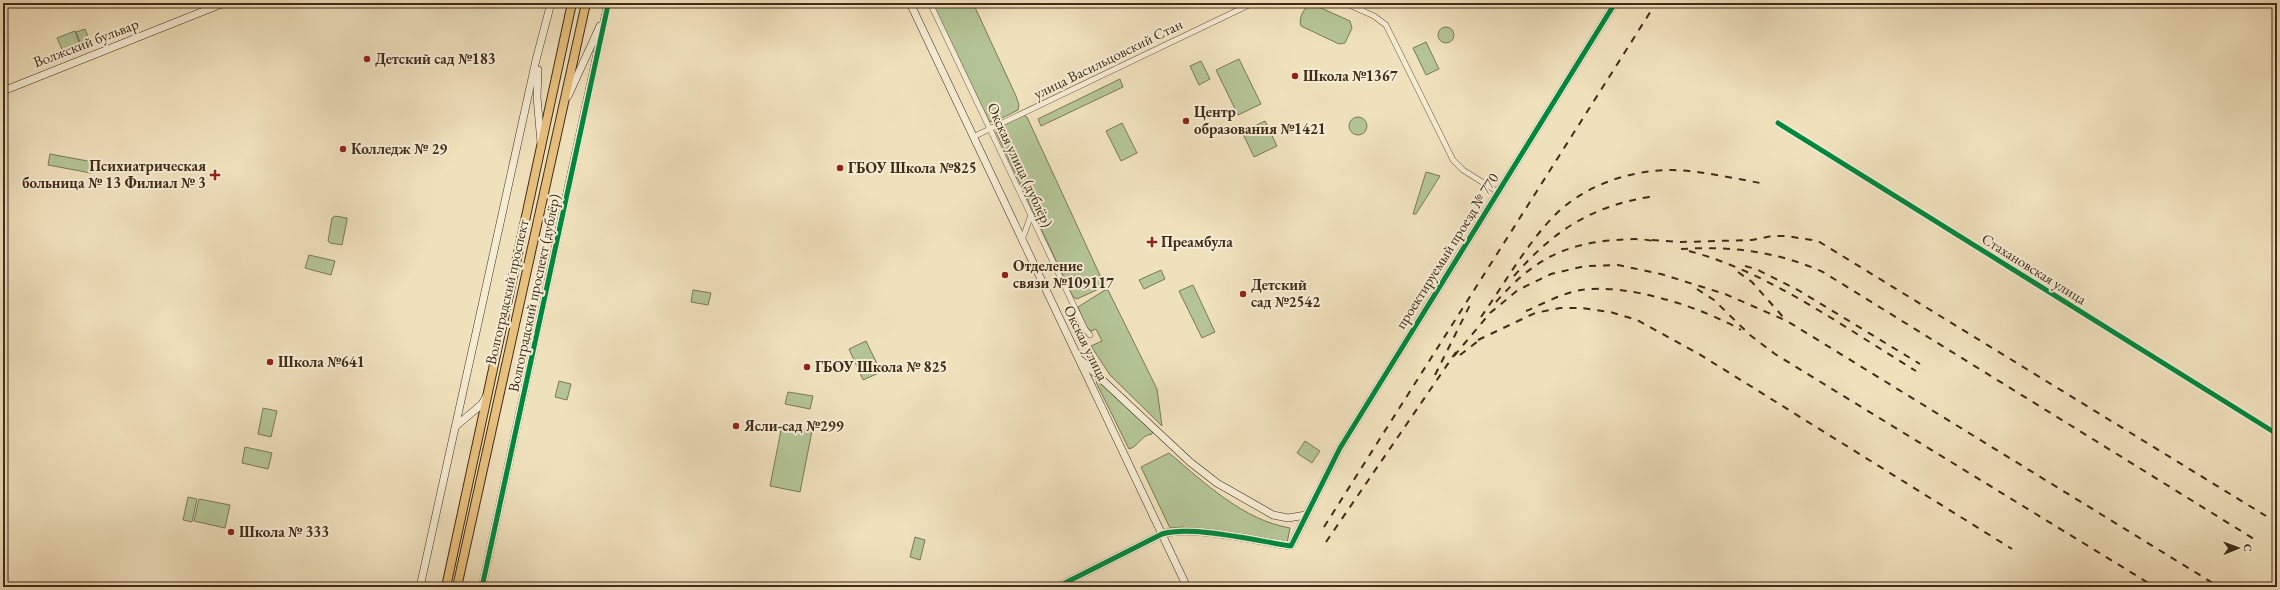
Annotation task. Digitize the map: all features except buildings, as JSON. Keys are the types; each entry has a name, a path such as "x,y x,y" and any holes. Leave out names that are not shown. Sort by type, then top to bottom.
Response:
{"main road":[{"name":"Волгоградский проспект","path":"446,587 572,3"},
{"name":"Волгоградский проспект","path":"457,587 586,3"}],"street":[{"name":"Волжский бульвар","path":"3,91 224,3"},
{"path":"420,587 551,3"},
{"name":"Окская улица","path":"910,3 1187,587"},
{"name":"Окская улица (дублёр)","path":"930,3 1085,329 1090,335"},
{"name":"улица Васильцовский Стан","path":"973,136 1253,3"},
{"path":"1345,3 1379,19 1389,30 1453,160 1462,170 1498,192"},
{"path":"1361,10 1364,3"},
{"name":"проектируемый проезд № 770","path":"1162,534 1187,531 1291,546 1340,448 1615,3"},
{"name":"Волгоградский проспект (дублёр)","path":"562,110 599,29 608,4"},
{"name":"Волгоградский проспект (дублёр)","path":"482,587 608,4"},
{"path":"539,54 537,97 541,149"},
{"name":"Стахановская улица","path":"1778,123 2277,434"},
{"path":"1022,240 1031,215"},
{"path":"1079,359 1190,462 1217,484 1273,515 1288,518 1306,515"},
{"path":"455,428 482,404 488,394"},
{"path":"1057,587 1162,534"},
{"path":"442,587 450,573"}],"green space":[{"path":"932,3 973,3 1016,96 1019,105 1018,110 994,122 989,121"},
{"path":"1312,4 1350,21 1352,28 1345,43 1339,44 1301,26 1300,20 1302,13 1306,7"},
{"path":"1446,27 1453,32 1454,35 1449,42 1446,43 1439,38 1438,35 1443,28"},
{"path":"85,29 92,46 83,49 76,32"},
{"path":"75,31 81,48 64,54 57,38"},
{"path":"1426,42 1439,69 1426,75 1413,48"},
{"path":"1239,59 1261,104 1238,115 1216,70"},
{"path":"1201,61 1210,79 1199,85 1190,66"},
{"path":"1120,79 1123,87 1041,126 1038,119"},
{"path":"1023,115 1027,117 1104,284 1103,287 1077,299 1073,297 996,132 998,128"},
{"path":"1358,117 1362,118 1366,122 1366,130 1362,134 1358,135 1354,134 1350,130 1349,126 1350,122 1354,118"},
{"path":"1265,121 1277,146 1254,157 1242,132"},
{"path":"1122,123 1137,153 1121,161 1106,131"},
{"path":"50,154 93,162 91,173 48,165"},
{"path":"1426,172 1440,176 1416,214 1413,214"},
{"path":"335,216 347,218 342,245 330,243 328,241 332,218"},
{"path":"309,255 335,261 331,275 305,268"},
{"path":"1161,270 1165,279 1144,289 1139,280"},
{"path":"1193,285 1215,332 1202,338 1179,291"},
{"path":"693,290 711,293 708,305 691,302"},
{"path":"1105,290 1108,290 1157,389 1162,426 1110,375 1091,346 1102,341 1096,329 1091,331 1087,328 1078,307"},
{"path":"866,341 881,372 863,380 849,349"},
{"path":"1098,380 1153,431 1152,434 1145,436 1135,446 1129,449 1096,382"},
{"path":"559,381 571,384 567,400 555,397"},
{"path":"788,392 813,396 810,409 785,404"},
{"path":"263,408 277,411 271,437 258,434"},
{"path":"782,425 812,431 800,492 770,486"},
{"path":"1305,441 1320,451 1312,463 1297,453"},
{"path":"245,447 272,453 268,469 242,463"},
{"path":"1169,453 1225,499 1241,509 1273,524 1290,528 1287,543 1182,527 1170,528 1141,467"},
{"path":"188,497 197,499 192,522 183,520"},
{"path":"199,499 230,505 225,528 194,521"},
{"path":"915,537 925,540 920,560 910,557"}],"railway":[{"path":"1324,527 1656,3"},
{"path":"1481,317 1526,250 1545,225 1568,203 1581,194 1610,181 1626,176 1673,170 1708,174 1766,184"},
{"path":"1514,276 1544,245 1576,222 1593,213 1612,206 1632,200 1654,196"},
{"path":"1652,240 1681,242 1752,240 1772,236 1786,236 1818,241 2266,516"},
{"path":"1496,302 1509,288 1535,266 1564,250 1580,245 1617,240 1642,239 1656,242"},
{"path":"1681,249 1736,249 1788,259 1823,272 2254,539"},
{"path":"1689,251 1719,260 1777,287 1806,303 1916,371"},
{"path":"1454,356 1490,313 1518,290 1551,274 1585,266 1618,265 1661,274 1725,294 1787,321 2216,585"},
{"path":"1745,266 1756,269 1798,290 1920,364"},
{"path":"1738,272 1752,282 1784,318"},
{"path":"1526,311 1574,291 1599,289 1620,290 1685,305 1725,321 1741,330"},
{"path":"1697,289 1714,300 1750,335 1775,354 2155,587"},
{"path":"1435,375 1471,303"},
{"path":"1478,340 1535,313 1560,308 1581,308 1610,312 1637,320 1699,354 2012,549"},
{"path":"1460,355 1482,338"},
{"path":"1326,542 1456,352"}],"cycle path":[{"path":"1057,587 1162,534 1190,531 1291,546 1340,448 1615,3"},
{"path":"482,587 608,5"},
{"path":"1778,123 2277,434"}],"place":[{"name":"Детский сад №183","path":"367,59"},
{"name":"Школа №1367","path":"1295,76"},
{"name":"Центр образования №1421","path":"1186,121"},
{"name":"Колледж № 29","path":"343,149"},
{"name":"ГБОУ Школа №825","path":"840,168"},
{"name":"Психиатрическая больница № 13 Филиал № 3","path":"215,175"},
{"name":"Преамбула","path":"1152,242"},
{"name":"Отделение связи №109117","path":"1005,275"},
{"name":"Детский сад №2542","path":"1243,294"},
{"name":"Школа №641","path":"270,362"},
{"name":"ГБОУ Школа № 825","path":"807,367"},
{"name":"Ясли-сад №299","path":"736,426"},
{"name":"Школа № 333","path":"231,532"}]}
